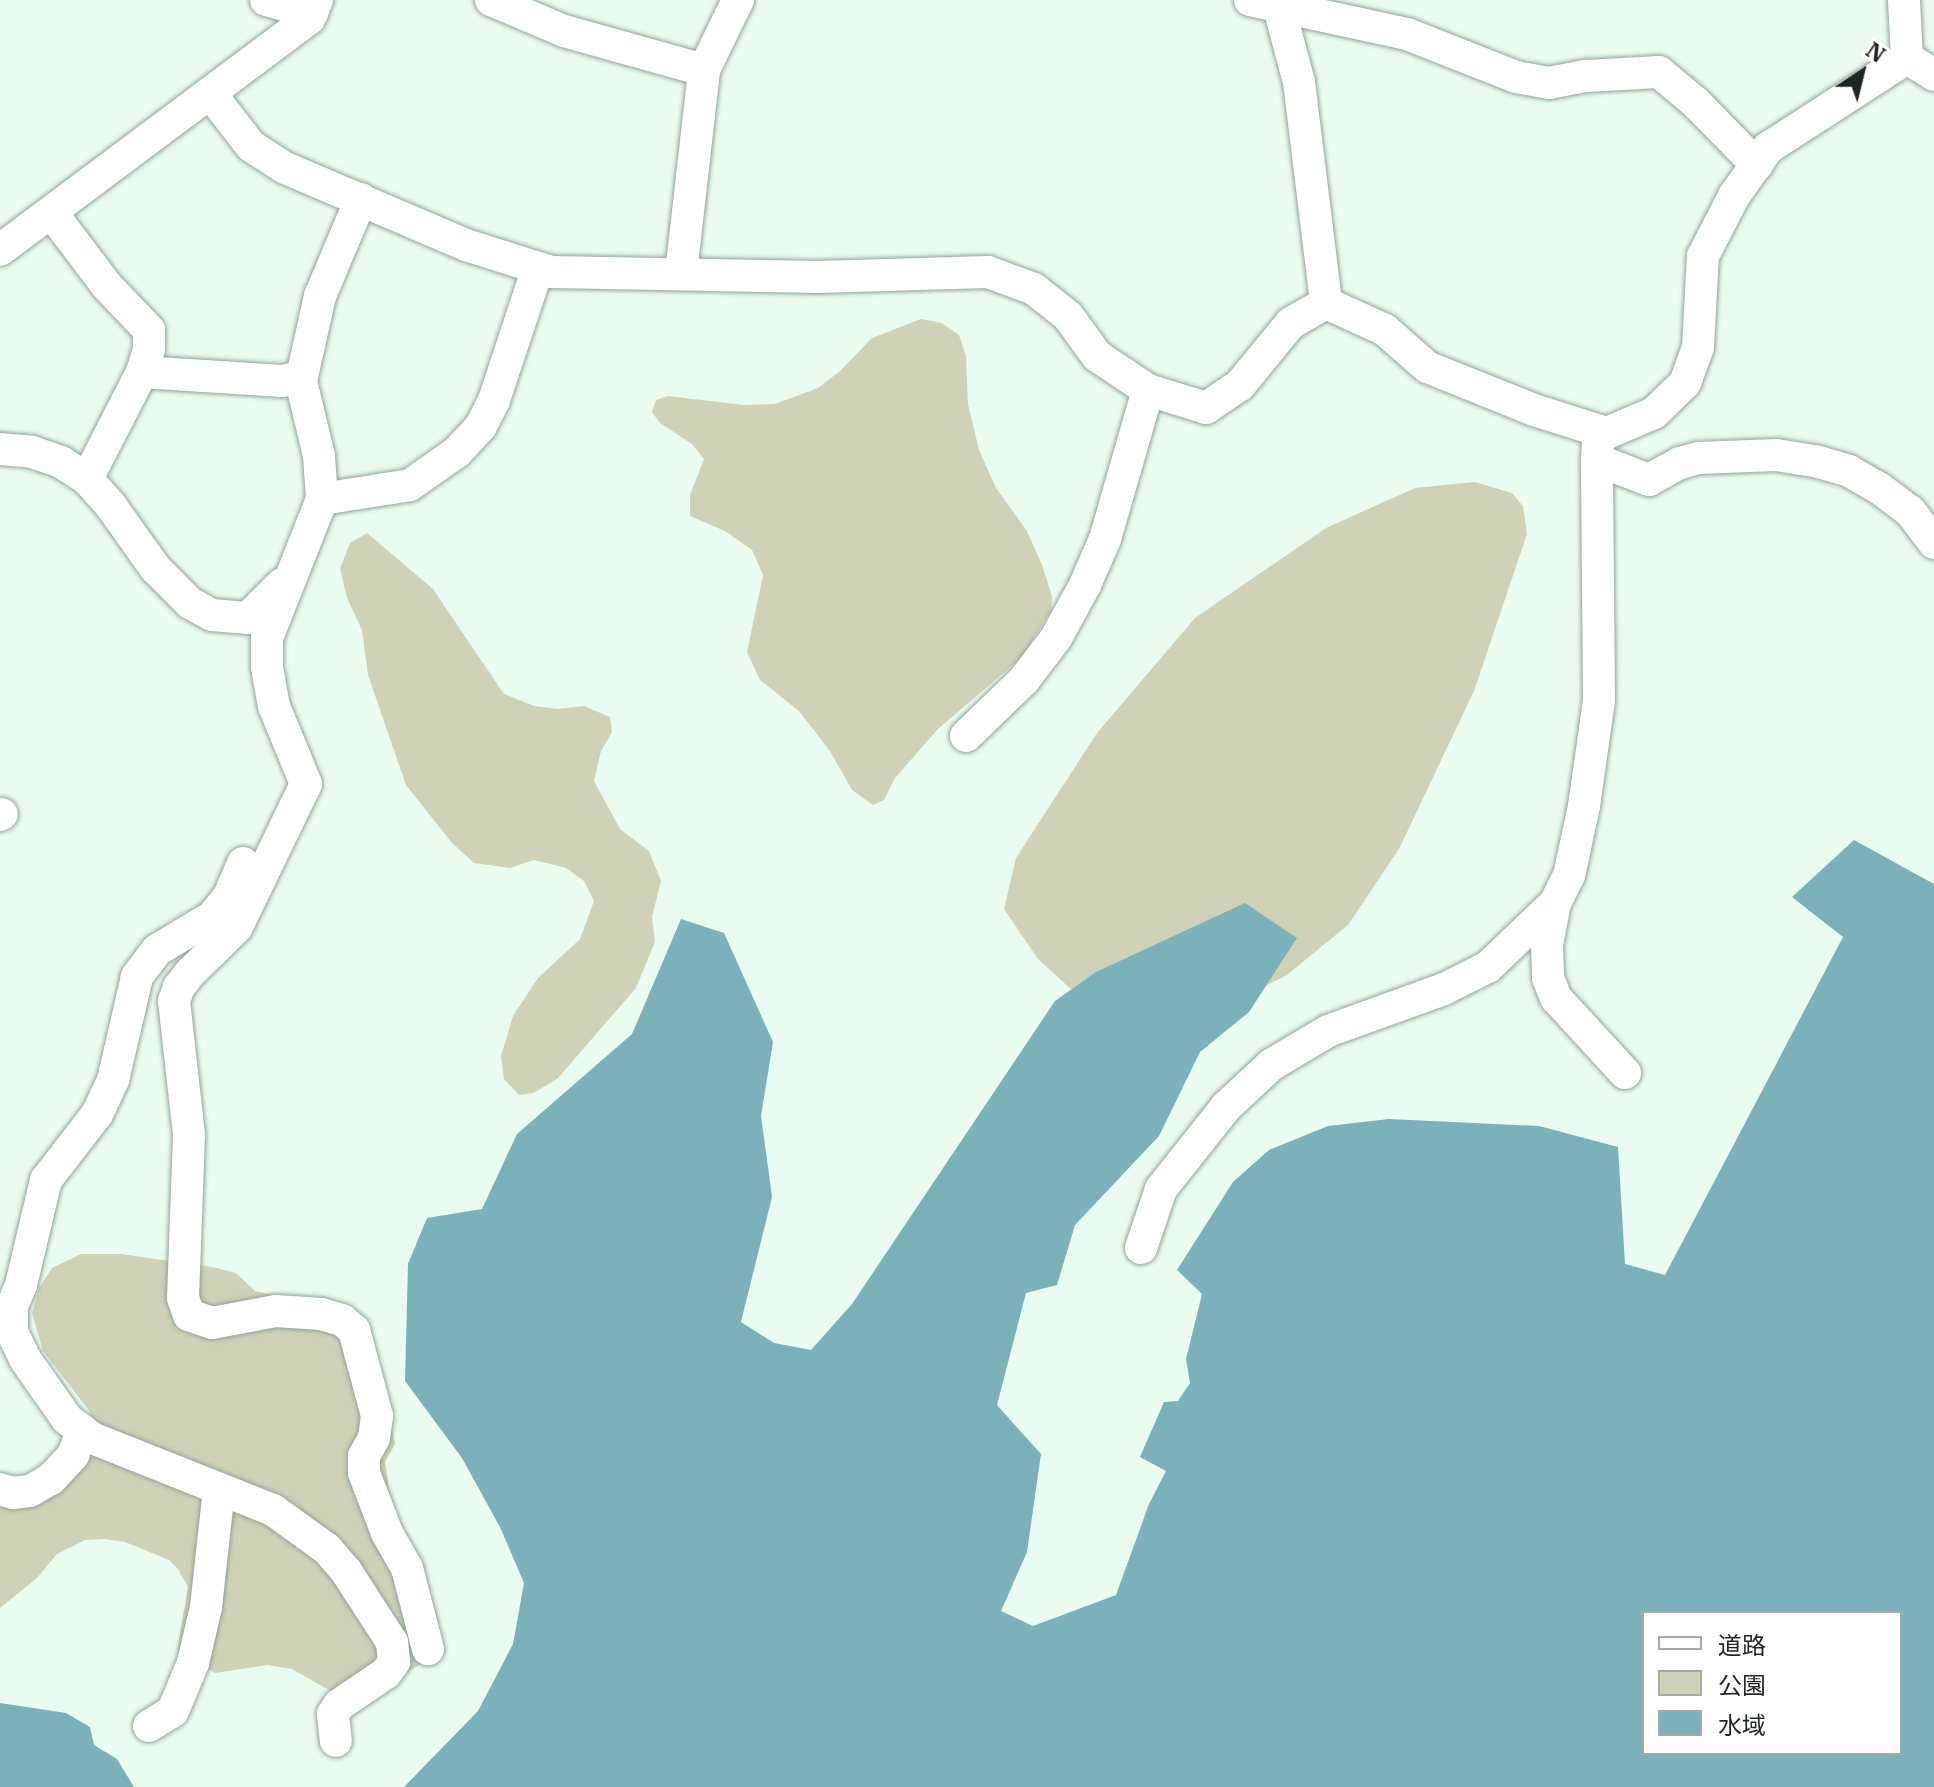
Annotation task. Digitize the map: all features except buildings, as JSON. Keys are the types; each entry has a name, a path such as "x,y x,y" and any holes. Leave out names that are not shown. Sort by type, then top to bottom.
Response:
{"street":[{"path":"0,250 309,19 314,6 266,0"},
{"path":"491,0 569,33 704,70"},
{"path":"681,273 704,70 738,0"},
{"path":"1250,0 1407,34 1516,77 1549,83 1586,76 1659,72 1696,103 1757,165"},
{"path":"1904,0 1907,58"},
{"path":"1280,5 1299,82 1326,303"},
{"path":"1907,58 1934,75"},
{"path":"1625,1073 1556,998 1548,978 1547,945 1555,903 1569,876 1581,820 1599,700 1598,445 1607,433 1654,413 1685,383 1698,347 1703,256 1734,196 1768,148 1907,58"},
{"path":"210,93 251,146 283,167 466,245 538,268 552,272 818,277 988,272 1034,289 1068,316 1097,356 1148,390 1206,408 1240,385 1291,323 1326,303"},
{"path":"361,199 320,296 301,377 319,456 322,499 267,638 267,667 274,706 306,784 237,927 190,973 174,1001 189,1135 183,1298 189,1315 212,1323 276,1311 321,1314 342,1320 354,1330 377,1416 374,1438 364,1456 364,1473 387,1533 407,1568 428,1649"},
{"path":"51,212 107,286 149,330 149,349 142,372 87,479"},
{"path":"322,499 410,485 457,452 481,426 494,400 538,268"},
{"path":"1326,303 1385,330 1427,367 1534,410 1598,445 1649,480 1680,463 1699,458 1776,455 1815,461 1849,471 1879,488 1910,511 1934,543"},
{"path":"142,372 282,381 301,377"},
{"path":"966,736 1024,680 1056,638 1085,585 1105,539 1148,390"},
{"path":"0,449 32,452 61,462 87,479 111,506 156,569 190,603 212,615 248,618 290,575"},
{"path":"286,825 259,840 246,855 229,896 212,917 147,959 130,999 113,1080 97,1114 46,1180 21,1285 12,1306 12,1332 40,1381 67,1419 82,1431 148,1462 273,1510 327,1549 346,1571 392,1642 394,1662 386,1673 339,1705 333,1714 336,1741"},
{"path":"1141,1248 1161,1189 1226,1107 1271,1065 1328,1031 1416,1000 1488,967 1555,903"},
{"path":"0,1489 13,1493 30,1491 51,1479 73,1455 82,1431"},
{"path":"149,1726 173,1711 193,1663 206,1607 219,1490"}],"green space":[{"path":"921,319 942,323 959,335 966,356 968,404 979,450 996,488 1027,531 1052,596 1051,611 1021,658 938,729 895,778 884,800 873,805 852,790 830,751 799,711 760,680 747,652 763,575 752,550 725,531 690,516 690,495 704,459 692,444 660,423 652,412 656,400 668,396 744,405 775,404 818,388 840,371 872,338"},
{"path":"1475,482 1512,493 1523,506 1527,534 1474,691 1400,847 1348,925 1287,975 1222,1008 1095,1011 1038,959 1004,909 1016,858 1097,733 1195,618 1326,528 1415,488"},
{"path":"367,533 433,589 504,694 534,706 558,709 584,706 610,717 612,732 601,751 594,781 620,829 649,851 661,881 652,917 655,942 636,988 558,1078 534,1093 519,1095 504,1079 501,1056 513,1016 538,978 580,939 594,901 584,881 566,868 534,860 510,868 474,863 452,843 406,785 368,675 362,630 347,598 340,569 350,543"},
{"path":"81,1254 121,1254 213,1267 236,1273 255,1291 343,1310 390,1416 395,1444 385,1462 427,1660 364,1700 329,1690 292,1669 267,1665 215,1673 177,1651 188,1587 178,1569 169,1560 125,1542 104,1539 85,1540 57,1554 37,1578 0,1608 0,1506 20,1499 99,1430 88,1409 43,1351 32,1313 39,1288 52,1268"}],"water":[{"path":"1854,840 1934,884 1934,1787 404,1787 478,1711 513,1644 524,1583 501,1529 462,1458 405,1381 408,1264 427,1218 482,1209 517,1134 632,1034 681,919 724,933 773,1042 761,1116 772,1197 741,1322 774,1343 811,1350 852,1304 1055,1001 1096,972 1245,903 1297,938 1249,1012 1200,1052 1159,1136 1075,1225 1057,1285 1026,1293 997,1405 1041,1454 1027,1552 1001,1611 1033,1626 1116,1595 1149,1504 1166,1471 1140,1457 1164,1402 1178,1401 1190,1383 1186,1359 1202,1294 1177,1270 1233,1182 1269,1150 1328,1126 1389,1119 1539,1126 1618,1147 1625,1264 1665,1275 1843,937 1792,897"},
{"path":"0,1703 66,1713 90,1727 94,1745 117,1759 134,1787 0,1787"}]}
